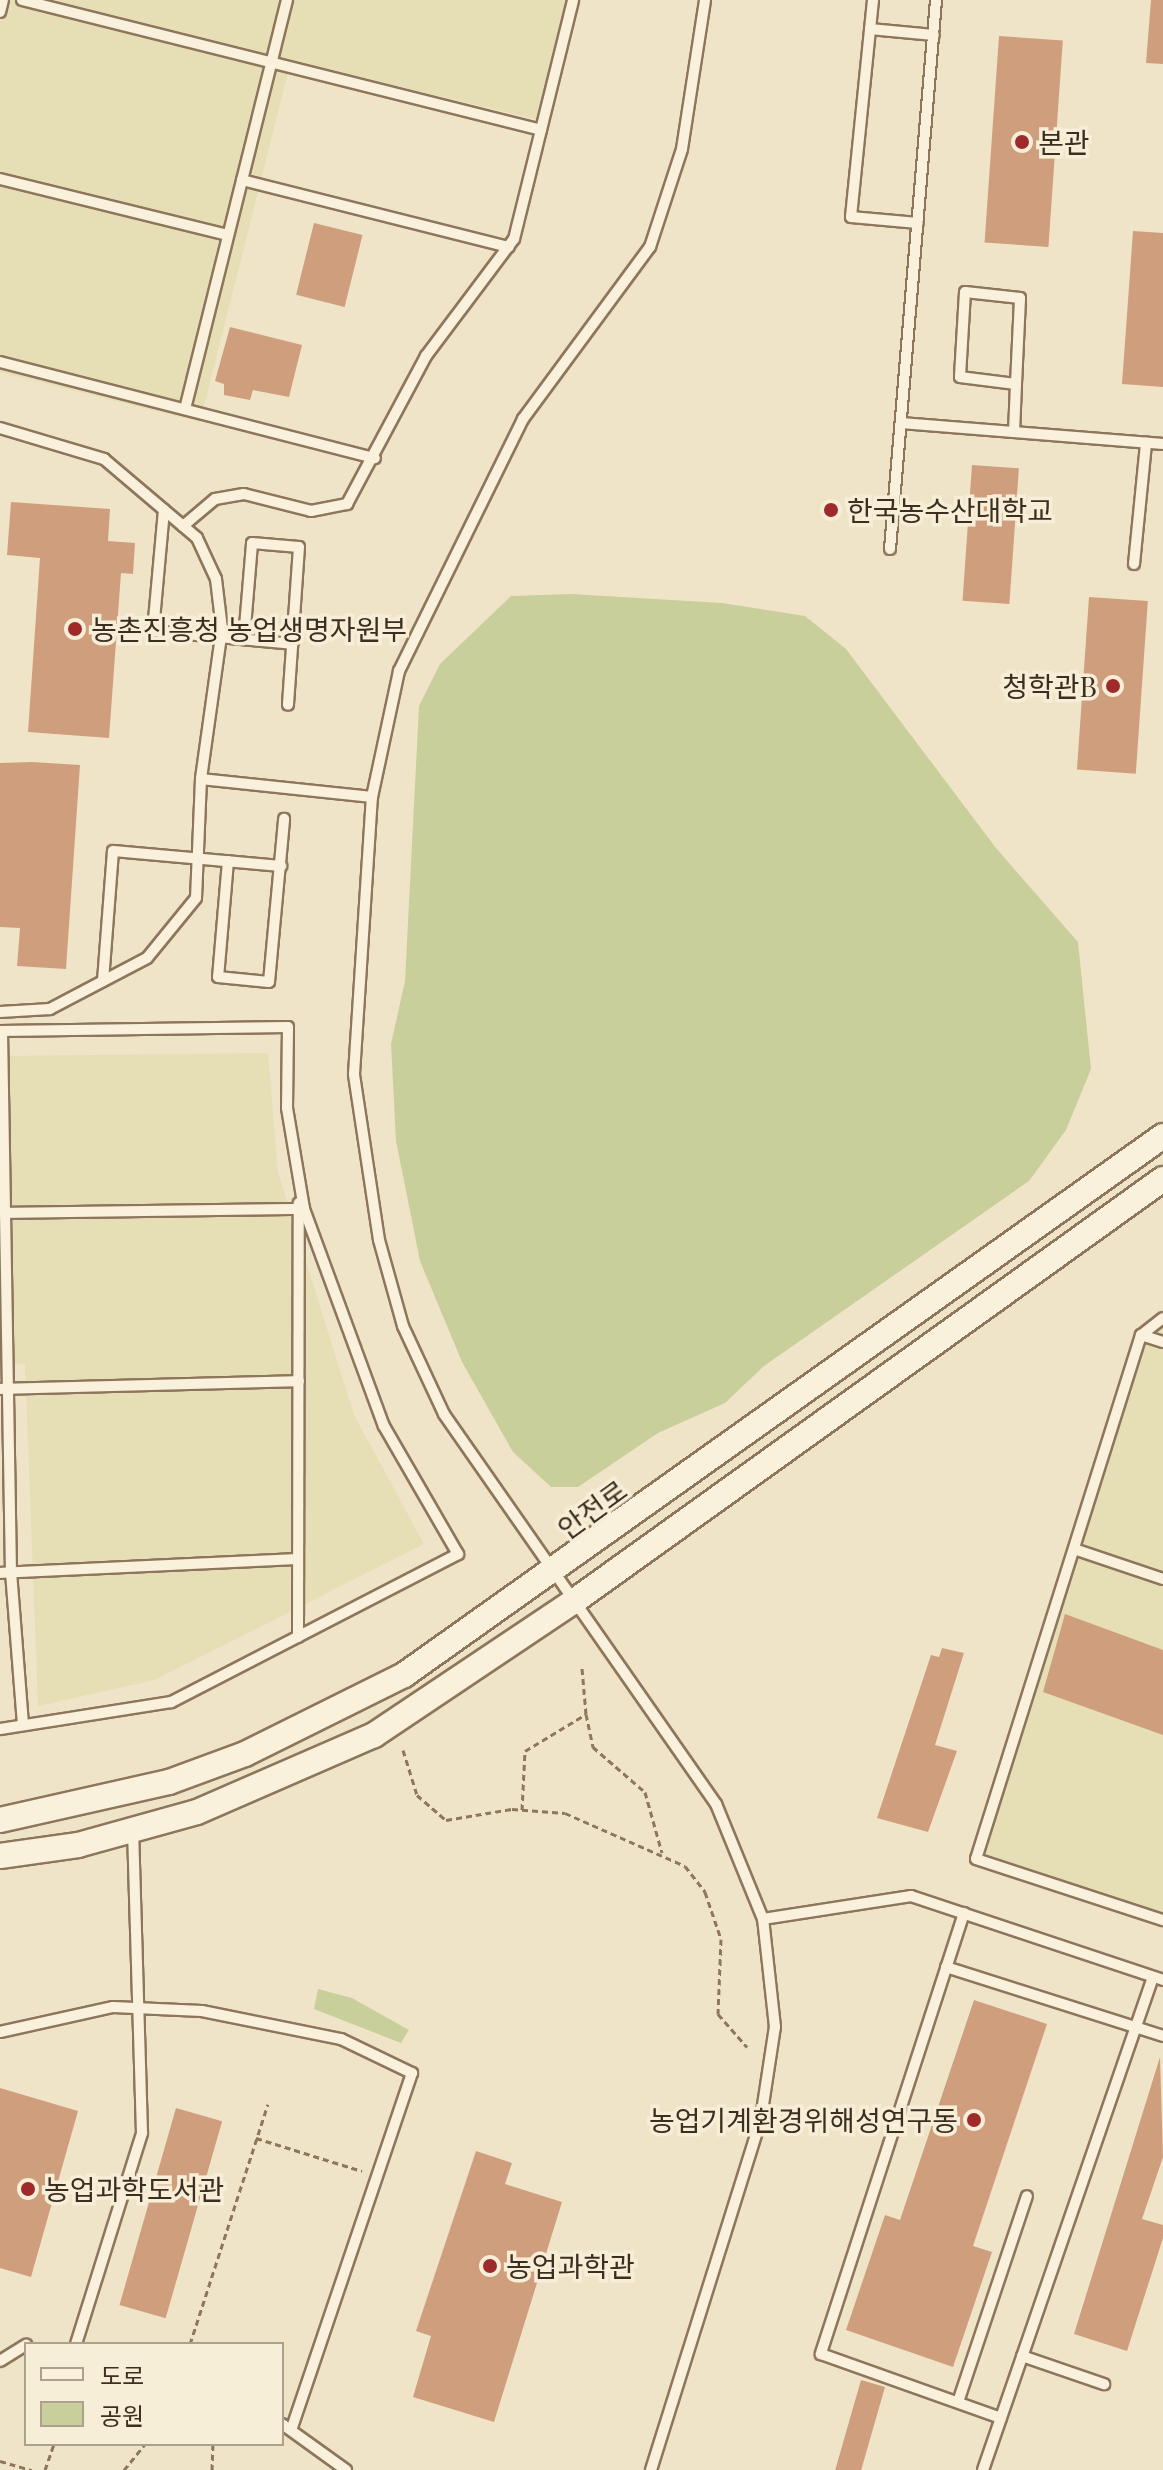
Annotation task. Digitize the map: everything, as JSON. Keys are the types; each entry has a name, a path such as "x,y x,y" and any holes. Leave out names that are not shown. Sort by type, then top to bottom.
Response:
{"street":[{"name":"안전로","path":"0,1820 169,1782 245,1754 404,1675 554,1574 1163,1136"},
{"path":"0,1856 133,1831 248,1795 374,1735 573,1602 1163,1179"}],"lane":[{"path":"0,12 3,0"},
{"path":"22,0 541,130"},
{"path":"185,409 287,0"},
{"path":"183,526 215,499 244,494 311,511 347,504 375,458 426,356 509,247 573,0"},
{"path":"651,2470 761,2118 775,2027 763,1919 716,1804 444,1414 403,1326 379,1240 354,1074 372,797 399,671 483,489 523,419 650,247 682,149 705,0"},
{"path":"873,0 851,217 918,223"},
{"path":"890,549 936,0"},
{"path":"870,29 934,35"},
{"path":"0,179 228,235"},
{"path":"242,180 509,247"},
{"path":"1014,432 1020,298 965,292 960,377 1016,384"},
{"path":"0,362 375,458"},
{"path":"901,423 1163,444"},
{"path":"0,428 104,459 183,526 216,579 221,637 201,779 196,898 147,958 50,1009 0,1012"},
{"path":"1134,564 1146,443"},
{"path":"164,510 153,631 292,644"},
{"path":"244,639 252,543 299,547 288,705"},
{"path":"201,779 372,797"},
{"path":"228,861 218,977 269,982 284,819"},
{"path":"103,981 113,851 281,866"},
{"path":"0,1729 171,1702 458,1554 384,1426 302,1209 287,1108 288,1027 1,1031 3,1213 12,1388 6,1572 23,1725"},
{"path":"3,1213 302,1209"},
{"path":"298,1637 302,1209"},
{"path":"1163,1318 1141,1335 976,1859 1163,1920"},
{"path":"1141,1335 1163,1342"},
{"path":"0,1389 299,1381"},
{"path":"1074,1549 1163,1579"},
{"path":"6,1572 298,1559"},
{"path":"77,2342 142,2133 141,2007 133,1831"},
{"path":"763,1919 911,1896 1158,1978 1133,2026 983,2470"},
{"path":"964,1913 821,2354 1001,2418"},
{"path":"946,1967 1163,2036"},
{"path":"0,2032 141,2007 255,2016 341,2039 412,2073 287,2425 346,2470"},
{"path":"958,2402 1027,2196"},
{"path":"0,2361 24,2346"},
{"path":"1022,2356 1104,2384"}],"path":[{"path":"582,1668 593,1747 645,1792 663,1855"},
{"path":"522,1810 525,1751 586,1714"},
{"path":"403,1750 417,1795 434,1814 446,1820 522,1810 565,1813 685,1866 705,1892 721,1939 718,2014 747,2047"},
{"path":"191,2342 268,2104"},
{"path":"256,2138 362,2171"},
{"path":"45,2470 53,2446"},
{"path":"124,2470 143,2446"},
{"path":"212,2470 213,2446"},
{"path":"0,2461 32,2470"}],"shaded area":[{"path":"0,0 569,0 540,120 291,61 200,422 0,372"},
{"path":"268,1053 278,1172 354,1415 424,1544 154,1680 38,1706 25,1364 0,1365 0,1056"},
{"path":"1163,1320 1163,1920 976,1859 1141,1335"}],"green space":[{"path":"571,594 722,603 805,616 846,649 996,848 1078,942 1091,1069 1066,1130 1029,1181 764,1366 725,1403 658,1433 578,1487 551,1487 513,1452 462,1362 420,1261 396,1141 391,1044 405,981 419,706 440,664 511,596"},
{"path":"318,1989 352,1998 409,2030 401,2043 314,2009"}],"building":[{"path":"1151,0 1163,0 1163,64 1146,63"},
{"name":"본관","path":"999,36 1063,40 1048,247 985,242"},
{"path":"314,223 363,235 345,307 296,295"},
{"path":"1133,231 1163,233 1163,387 1122,384"},
{"path":"230,327 302,345 289,397 253,390 250,400 224,395 224,384 215,381"},
{"path":"972,465 1019,468 1009,604 963,601"},
{"path":"11,502 110,509 108,541 135,543 133,574 121,573 109,738 28,732 40,558 7,555"},
{"name":"청학관B","path":"1089,597 1148,601 1136,774 1077,770"},
{"path":"0,763 80,765 66,969 17,966 20,928 0,927"},
{"path":"1065,1614 1163,1650 1163,1735 1043,1692"},
{"path":"942,1648 964,1653 935,1745 957,1751 928,1832 877,1818 931,1655 939,1657"},
{"name":"농업기계환경위해성연구동","path":"974,2000 1047,2024 973,2246 992,2252 953,2367 846,2330 885,2215 900,2220"},
{"path":"1160,2057 1163,2157 1142,2219 1163,2225 1163,2238 1127,2351 1074,2334"},
{"name":"농업과학도서관","path":"0,2088 78,2111 31,2277 0,2268"},
{"path":"176,2108 222,2121 166,2318 119,2305"},
{"name":"농업과학관","path":"476,2151 512,2163 505,2184 562,2202 494,2422 413,2397 431,2336 416,2331"},
{"path":"861,2380 885,2387 861,2470 835,2470"}],"place":[{"name":"본관","path":"1022,142"},
{"name":"한국농수산대학교","path":"831,510"},
{"name":"농촌진흥청 농업생명자원부","path":"75,629"},
{"name":"청학관B","path":"1113,686"},
{"name":"농업기계환경위해성연구동","path":"974,2120"},
{"name":"농업과학도서관","path":"28,2189"},
{"name":"농업과학관","path":"490,2266"}]}
